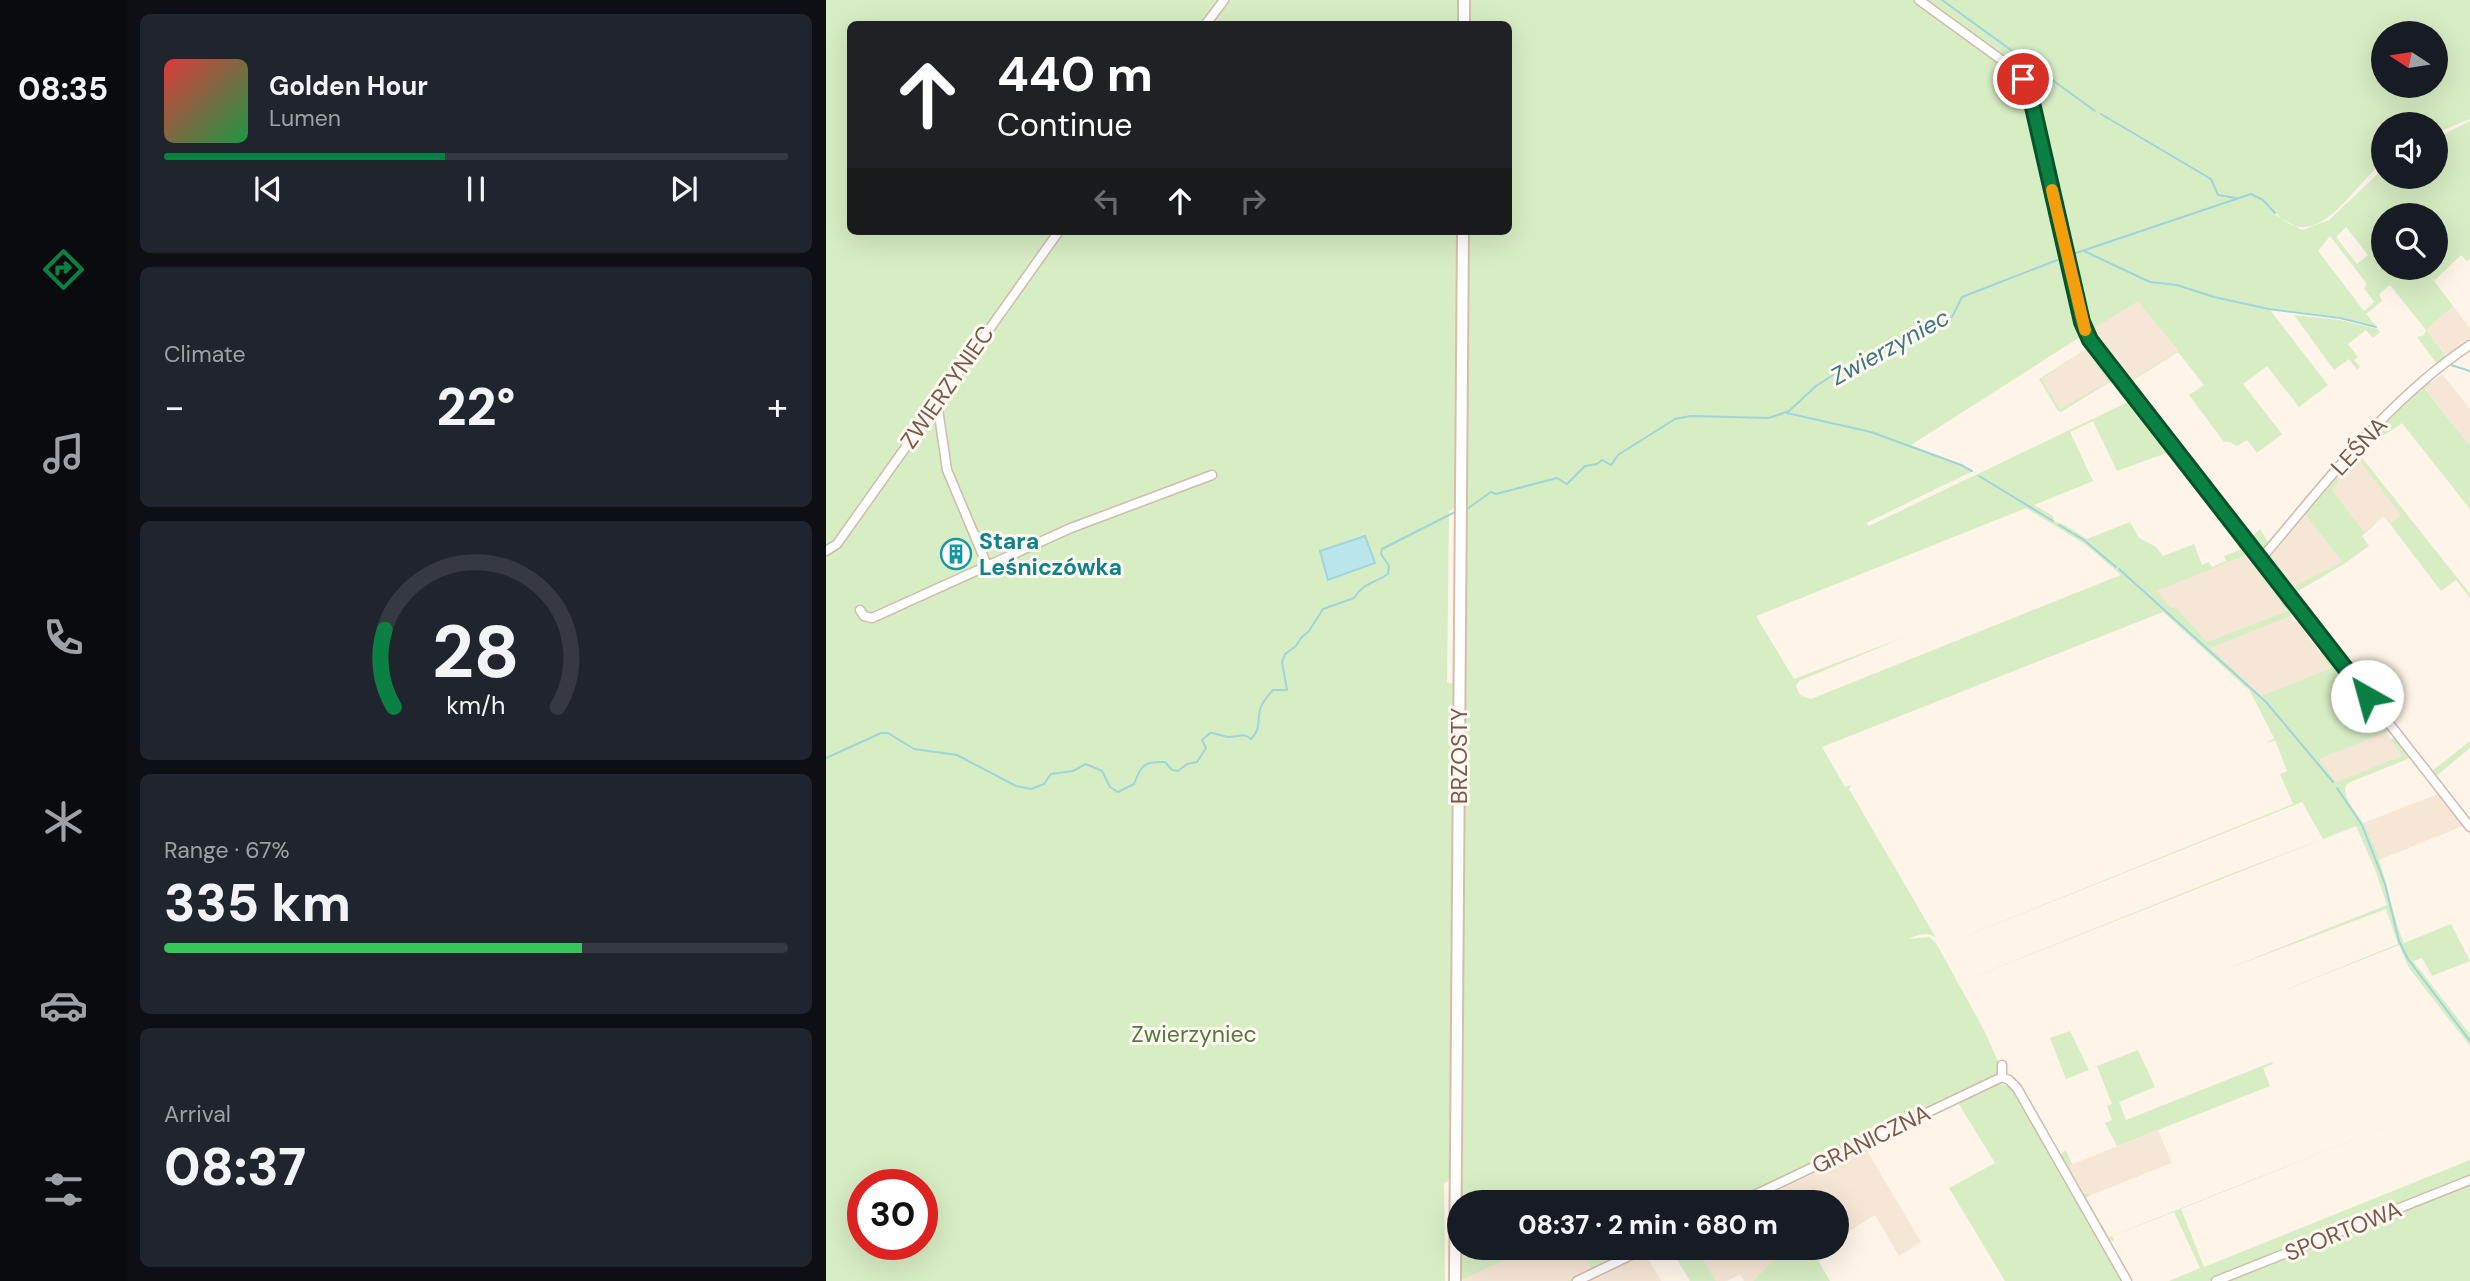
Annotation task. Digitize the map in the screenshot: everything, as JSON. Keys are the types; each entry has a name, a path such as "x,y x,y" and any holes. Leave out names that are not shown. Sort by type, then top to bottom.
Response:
{"street":[{"path":"1208,21 1224,0"},
{"path":"1464,0 1464,21"},
{"path":"1919,0 2014,69 2023,79 2030,94 2082,322 2090,340 2470,827"},
{"name":"ZWIERZYNIEC","path":"826,551 837,544 1056,235"},
{"name":"BRZOSTY","path":"1455,1281 1463,235"},
{"name":"LEŚNA","path":"2260,560 2324,484 2378,426 2438,369 2470,345"},
{"path":"937,402 947,470 987,565"},
{"path":"860,610 864,616 872,618 1027,546 1212,475"},
{"path":"976,537 989,542 1027,546"},
{"path":"2002,1065 2003,1077 2017,1088 2127,1281"},
{"name":"GRANICZNA","path":"1765,1190 2003,1077"},
{"name":"SPORTOWA","path":"2216,1281 2470,1180"},
{"path":"1577,1281 1621,1260"}],"shaded area":[{"path":"2138,300 2178,352 2131,381 2118,364 2119,361 2111,355 2093,329"},
{"path":"2453,306 2470,328 2470,340 2447,356 2426,330"},
{"path":"2086,349 2109,382 2060,409 2042,379"},
{"path":"2442,374 2470,409 2470,446 2425,388"},
{"path":"2356,456 2402,515 2390,524 2383,516 2364,532 2332,490"},
{"path":"2305,514 2342,562 2289,589 2267,560"},
{"path":"2246,555 2287,611 2207,642 2176,607 2171,609 2157,591"},
{"path":"2289,615 2294,622 2297,621 2331,668 2261,696 2209,648"},
{"path":"2385,732 2403,756 2336,782 2318,759"},
{"path":"2438,794 2463,826 2376,861 2361,824"},
{"path":"2158,1130 2172,1163 2091,1195 2084,1193 2068,1166"},
{"path":"1866,1149 1921,1242 1899,1256 1875,1215 1849,1231 1849,1190 1779,1190"},
{"path":"1505,1260 1588,1260 1591,1269 1567,1281 1463,1279"},
{"path":"1630,1260 1649,1260 1661,1281 1587,1281"},
{"path":"1703,1260 1773,1260 1753,1281 1744,1281 1740,1274 1727,1281 1716,1281"}],"green space":[{"path":"826,0 2470,0 2470,119 2448,128 2448,112 2371,112 2371,174 2334,212 2320,222 2306,227 2293,225 2302,230 2329,220 2371,180 2371,189 2448,189 2448,132 2470,121 2470,259 2467,261 2461,255 2448,268 2448,203 2371,203 2371,280 2435,280 2453,306 2426,330 2390,285 2379,294 2382,301 2366,314 2376,326 2339,317 2268,308 2214,296 2270,310 2328,385 2299,407 2267,366 2243,384 2282,434 2257,453 2247,440 2237,446 2224,442 2189,395 2204,385 2178,352 2129,383 2249,539 2260,529 2269,544 2262,551 2257,550 2112,367 2118,360 2118,364 2131,381 2178,351 2138,301 2093,329 2111,355 2115,356 2106,359 2087,328 2069,252 2063,254 2093,349 2091,356 2080,337 1911,445 1973,471 1866,523 1869,526 2126,403 2134,402 2179,460 2177,462 2169,452 2117,471 2093,421 2070,432 2093,481 2034,505 2053,516 2054,521 2087,539 2130,522 2139,538 2156,547 2163,556 2194,544 2202,565 2209,562 2212,567 2226,561 2224,556 2240,550 2230,529 2197,488 2199,486 2251,553 2157,591 2171,608 2176,607 2207,642 2287,611 2251,562 2255,558 2296,610 2290,616 2210,648 2261,696 2331,668 2319,651 2325,647 2391,730 2319,759 2336,782 2402,756 2390,739 2396,737 2470,832 2410,758 2348,783 2345,787 2349,802 2377,853 2404,943 2451,924 2470,961 2432,976 2422,958 2413,961 2470,1034 2470,1046 2409,968 2399,945 2275,994 2398,944 2386,909 2224,970 2387,905 2356,826 1961,982 2323,839 2302,802 1941,946 2293,804 2280,774 2287,771 2275,740 2265,744 2274,738 2250,691 2163,612 1822,747 1845,787 1851,785 1849,789 1936,938 1923,934 1909,939 1929,937 1936,943 1984,1030 2000,1066 1991,1078 1758,1190 1460,1190 1460,1175 1444,1183 1445,1281 826,1281","holes":["2346,227 2368,255 2357,264 2336,237","2330,236 2367,284 2364,288 2374,302 2364,311 2318,251","1464,505 1466,676 1450,684 1447,682 1449,511","2026,508 2085,544 2121,575 1811,699 1800,695 1796,686 1799,681 1907,636 1794,679 1756,616"]},
{"path":"2294,315 2340,320 2378,329 2380,332 2373,338 2366,330 2348,344 2358,357 2354,360 2360,367 2357,370 2349,359 2334,370"},
{"path":"2426,330 2446,356 2470,340 2470,343 2437,364 2417,337 2424,335"},
{"path":"2081,353 2042,379 2060,409 2108,382 2093,359 2100,358 2126,392 2126,397 2113,380 2061,412 2039,379"},
{"path":"2429,381 2431,384 2425,389 2470,446 2470,509 2402,423 2359,454 2470,594 2470,598 2456,580 2441,591 2390,524 2401,515 2357,457 2353,459 2352,456"},
{"path":"2345,463 2348,464 2332,490 2364,532 2384,516 2362,536 2369,546 2293,594 2432,771 2470,741 2470,748 2434,778 2266,562 2267,557 2274,551 2267,561 2289,589 2342,562 2305,514 2279,543"},
{"path":"2070,1031 2089,1070 2066,1079 2050,1038"},
{"path":"2138,1050 2155,1087 2119,1102 2126,1120 2272,1062 2273,1064 2263,1068 2270,1086 2117,1146 2105,1123 2112,1120 2107,1106 2112,1104 2097,1066"},
{"path":"1998,1082 2013,1088 2124,1281 2005,1281 1949,1188 1995,1163 1957,1101"},
{"path":"2470,1093 2181,1209 2204,1267 2470,1160 2470,1178 2209,1281 2169,1281 2200,1268 2174,1212 2112,1236 2114,1241 2108,1240 2061,1159 2061,1154 2066,1150 2072,1164 2069,1166 2083,1193 2091,1195 2086,1198 2109,1237"},
{"path":"2470,1183 2470,1281 2225,1281"},
{"path":"1460,1260 1505,1260 1459,1281"},
{"path":"1588,1260 1614,1260 1567,1281 1591,1269"},
{"path":"1677,1260 1703,1260 1716,1281 1690,1281"},
{"path":"1773,1260 1818,1260 1830,1281 1753,1281"}],"water":[{"path":"1365,536 1375,563 1328,580 1320,551"}],"waterway":[{"path":"1942,0 2095,111"},
{"path":"2101,114 2211,179 2218,195 2236,198"},
{"name":"Zwierzyniec","path":"2070,255 2251,194 2263,200 2275,213"},
{"path":"2084,251 2150,282 2177,285 2214,297 2269,309 2340,318 2376,327"},
{"name":"Zwierzyniec","path":"1467,509 1491,492 1496,494 1557,478 1567,484 1585,466 1597,464 1602,460 1611,465 1618,455 1675,419 1691,416 1769,418 1789,411 1816,386 1849,365 1870,363 1952,317 1962,297 2065,257"},
{"path":"2451,365 2470,371"},
{"path":"1787,413 1871,432 1972,471"},
{"path":"1979,476 2053,521"},
{"name":"Zwierzyniec","path":"826,758 881,733 888,733 914,749 957,755 1016,786 1031,789 1044,784 1051,774 1073,771 1086,764 1102,771 1110,787 1118,792 1134,784 1141,768 1152,762 1165,762 1172,770 1178,771 1187,764 1197,762 1206,748 1202,740 1210,733 1228,737 1245,735 1251,739 1257,729 1265,700 1273,690 1287,690 1282,662 1285,654 1309,631 1323,609 1354,598 1365,586 1388,574 1389,566 1381,554 1382,549 1455,512"},
{"path":"2059,525 2084,540 2116,567"},
{"path":"2119,569 2266,702 2333,782"},
{"path":"2337,788 2362,825 2385,884 2399,941 2408,959 2470,1041"}],"slow traffic":[{"path":"2052,190 2085,330"}],"place":[{"name":"Stara Leśniczówka","path":"956,554"}],"route":[{"path":"2023,79 2030,94 2082,322 2090,340 2367,696"}]}
